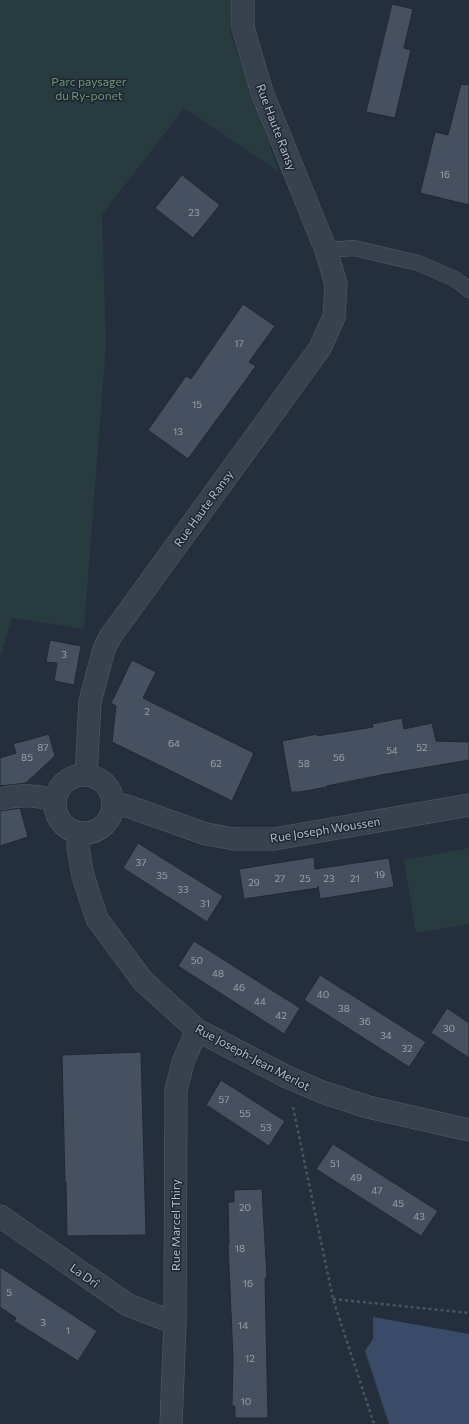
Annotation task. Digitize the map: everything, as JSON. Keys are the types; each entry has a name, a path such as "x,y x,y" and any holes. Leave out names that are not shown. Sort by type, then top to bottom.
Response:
{"street":[{"name":"Rue Haute Ransy","path":"86,775 90,702 104,649 110,638 320,348 334,317 336,284 326,250 262,92 243,28 243,0"},
{"path":"86,775 102,781 108,787 113,804 112,812 103,827 87,834 70,830 63,825 58,818 55,809 57,792 62,785 68,779 86,775"},
{"path":"0,799 13,795 41,796 55,801"},
{"name":"Rue Joseph Woussen","path":"113,804 127,806 206,834 234,839 274,839 469,805"},
{"name":"Rue Joseph-Jean Merlot","path":"79,833 78,848 83,876 97,918 144,981 197,1030 287,1077 322,1092 368,1107 469,1130"},
{"name":"Rue Marcel Thiry","path":"171,1424 175,1323 176,1090 183,1062 197,1030"},
{"name":"La Drî","path":"0,1216 128,1305 175,1323"}],"lane":[{"path":"326,250 354,248 418,263 455,278 469,290"}],"path":[{"path":"287,1077 333,1299 374,1424"},
{"path":"333,1299 469,1313"}],"green space":[{"name":"Parc paysager du Ry-ponet","path":"0,0 235,0 230,31 279,172 184,108 102,215 106,345 84,629 12,618 0,657"},
{"path":"469,848 469,924 416,933 404,860"}],"water":[{"path":"373,1317 469,1334 469,1424 389,1424 365,1351 373,1339"}],"building":[{"path":"392,4 413,9 404,48 411,50 395,118 366,112"},
{"path":"461,84 469,85 469,205 420,193 435,132 448,135"},
{"path":"182,175 220,205 193,238 155,208"},
{"path":"243,304 275,326 249,362 256,366 188,459 148,430 186,376 191,379"},
{"path":"50,640 81,646 74,685 54,681 57,663 46,662"},
{"path":"132,660 156,672 143,698 254,753 232,801 112,742 116,706 111,703"},
{"path":"402,718 404,729 432,723 436,741 469,742 469,760 381,775 300,792 291,792 282,741 317,734 317,736 373,727 372,724"},
{"path":"49,734 55,756 26,783 0,786 0,758 16,753 13,744"},
{"path":"20,808 28,837 0,846 0,811"},
{"path":"138,843 223,896 207,922 123,868"},
{"path":"314,857 315,869 389,858 394,887 320,899 318,886 318,888 244,899 239,869"},
{"path":"194,941 300,1008 284,1034 178,966"},
{"path":"320,975 426,1042 409,1067 304,1000"},
{"path":"447,1008 469,1023 469,1058 431,1033"},
{"path":"141,1052 146,1235 67,1236 62,1055"},
{"path":"221,1080 285,1121 269,1146 206,1105"},
{"path":"333,1144 438,1211 421,1236 316,1169"},
{"path":"262,1189 267,1278 265,1278 268,1418 235,1418 235,1406 232,1406 233,1358 228,1244 228,1202 234,1202 234,1190"},
{"path":"0,1267 97,1331 78,1361 14,1321 16,1318 0,1307"}]}
